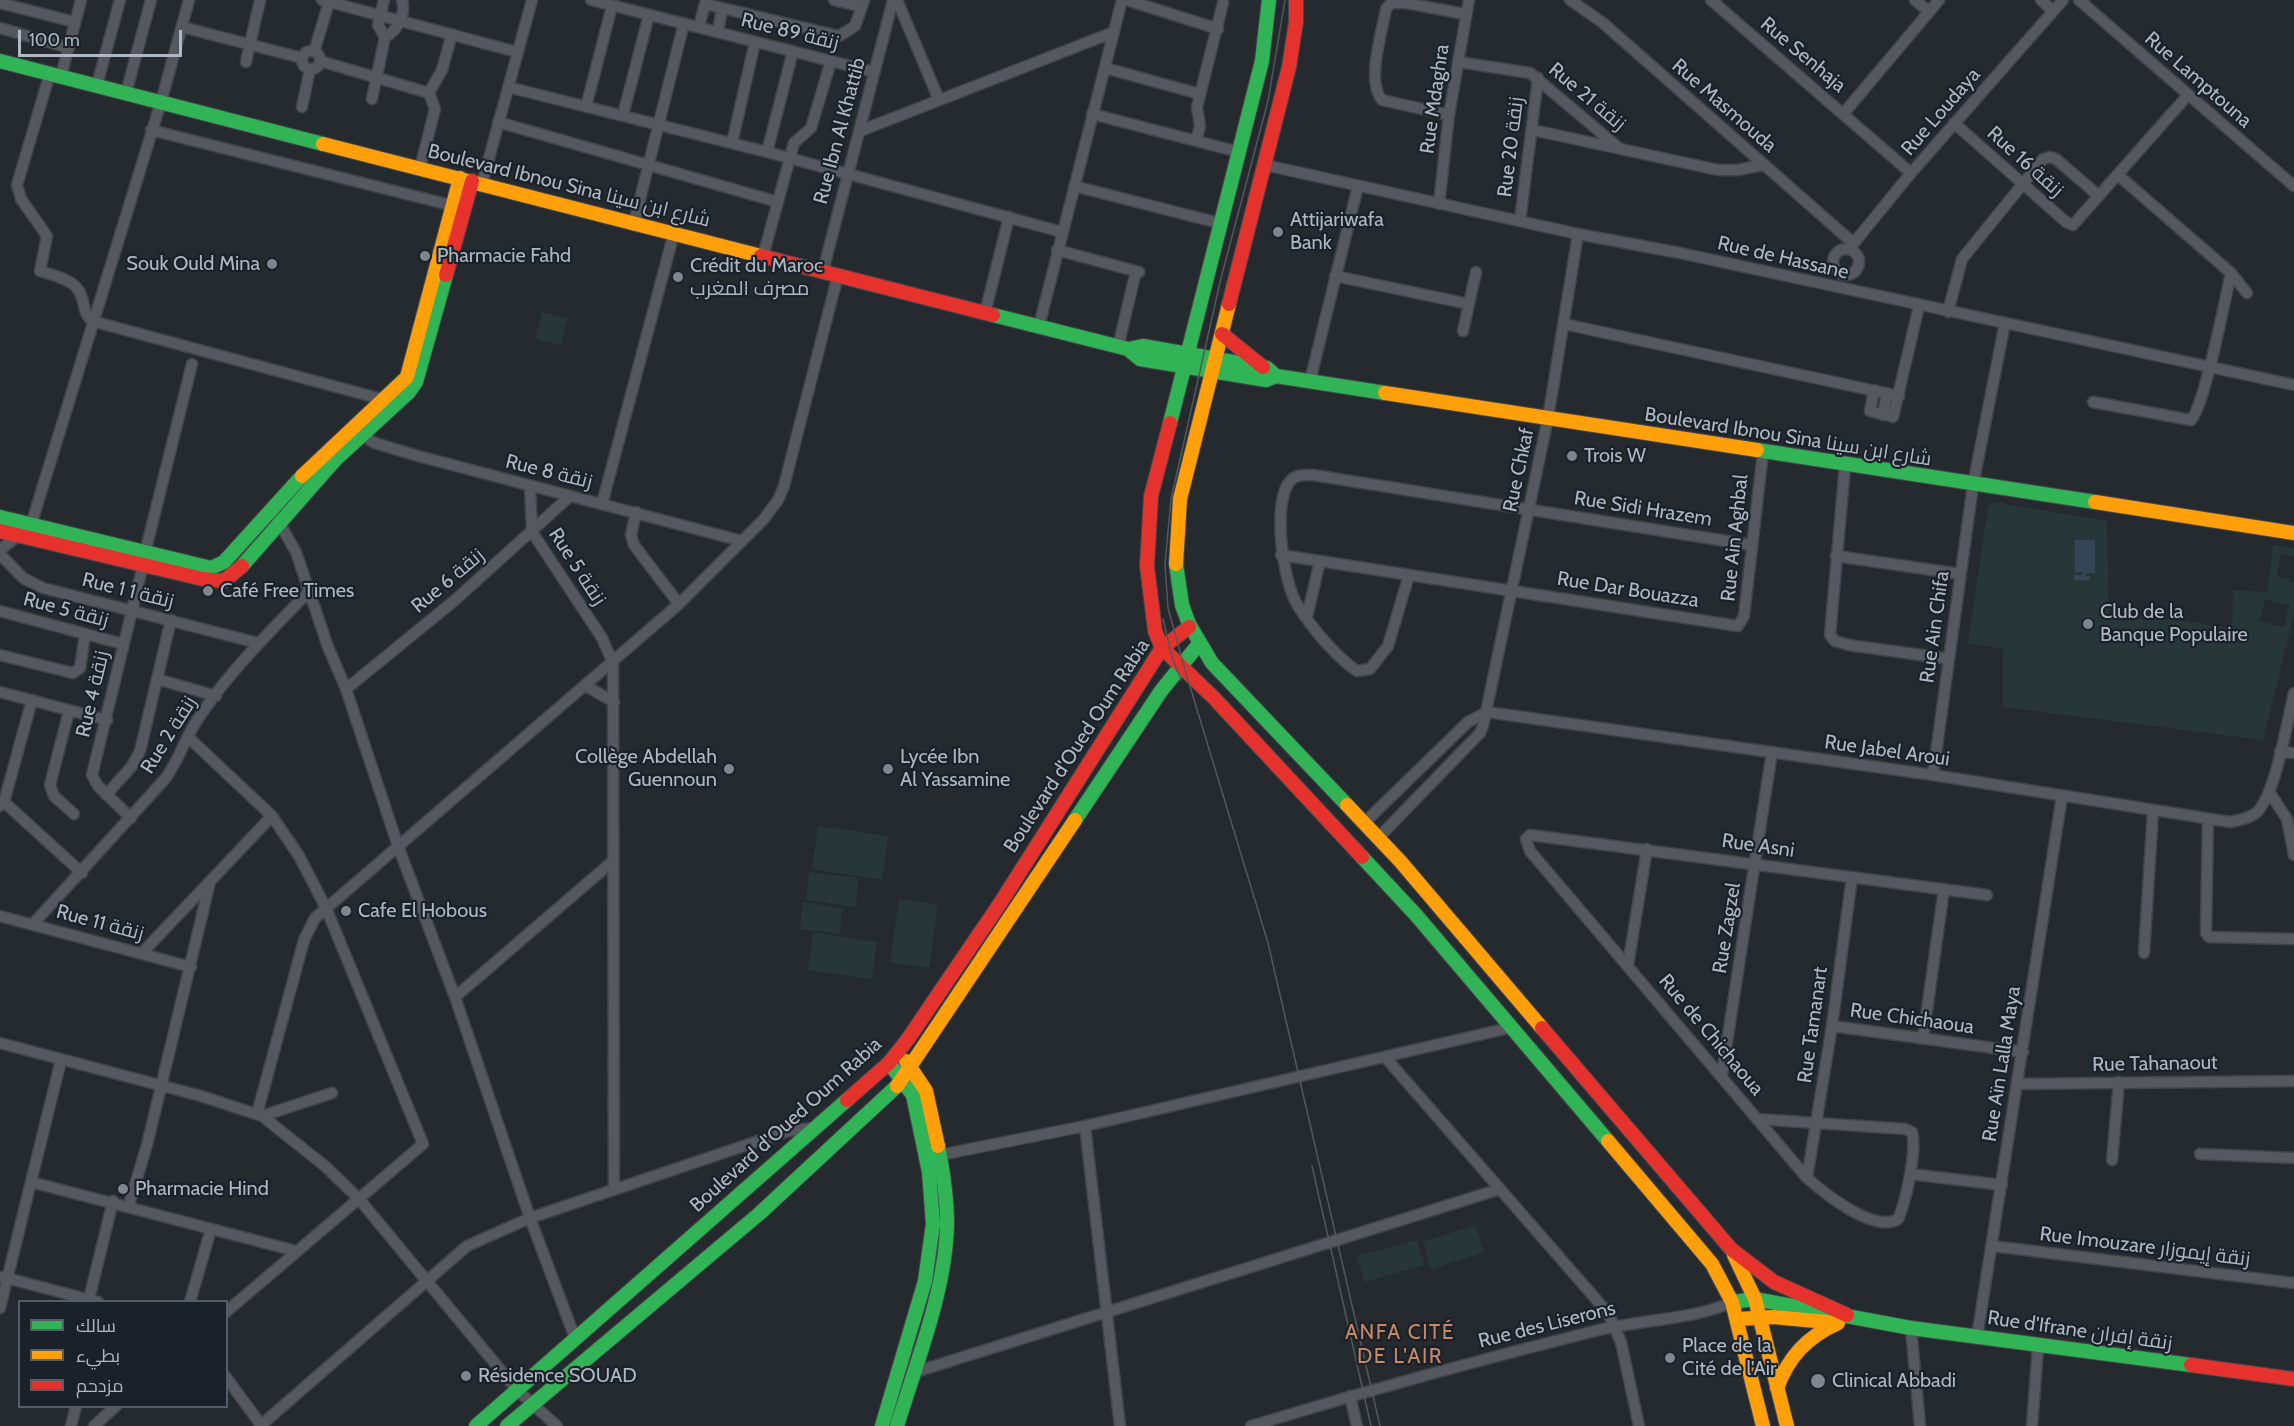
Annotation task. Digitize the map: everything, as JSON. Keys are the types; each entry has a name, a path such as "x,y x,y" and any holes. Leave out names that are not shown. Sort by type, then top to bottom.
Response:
{"main road":[{"path":"1269,0 1262,61 1219,223 1150,504 1147,566 1155,631 1162,648 1360,853 1513,1027 1712,1264 1732,1302 1763,1426"},
{"path":"1296,0 1296,22 1289,67 1184,476 1176,525 1175,573 1181,610 1198,645 1212,663 1379,837 1731,1249 1774,1282 1843,1319"},
{"name":"Boulevard Ibnou Sina شارع ابن سينا","path":"0,61 1039,326 1123,348 1140,359 1186,361 1266,380 1276,376"},
{"path":"0,517 144,559 203,579 224,581 251,558 356,432 401,385 410,371 454,206 472,181"},
{"path":"0,531 144,559 191,566 218,566 238,549 321,455 409,392 416,382 472,181"},
{"path":"1222,334 1263,367"},
{"name":"Boulevard Ibnou Sina شارع ابن سينا","path":"1213,366 1263,367 1276,376 1845,466 2294,533"},
{"name":"Boulevard d'Oued Oum Rabia","path":"476,1426 889,1063 1001,902 1162,648 1189,627"},
{"name":"Boulevard d'Oued Oum Rabia","path":"507,1426 705,1260 871,1113 903,1080 1180,665 1198,645"},
{"path":"882,1426 929,1262 932,1205 933,1157 926,1091 912,1068 898,1052"},
{"path":"889,1063 913,1095 946,1204 945,1244 939,1284 897,1426"},
{"path":"1731,1249 1755,1299 1787,1426"},
{"name":"Rue d'Ifrane زنقة إفران","path":"1732,1302 1755,1299 1843,1319"},
{"name":"Rue d'Ifrane زنقة إفران","path":"1737,1319 1861,1320 2038,1346 2294,1379"},
{"path":"1777,1388 1792,1355 1810,1338 1843,1319"}],"street":[{"path":"81,0 69,48 56,75 17,185 18,192 47,236 47,248 40,271 69,281 76,287 81,295 85,312 92,321 386,400"},
{"path":"97,85 120,0"},
{"path":"126,93 151,0"},
{"path":"0,552 31,525 161,102 189,0"},
{"path":"246,62 260,0"},
{"path":"384,0 379,14 379,30 385,37"},
{"path":"372,99 385,37 396,30 400,20 402,0"},
{"path":"472,181 498,122 532,0"},
{"name":"Rue 89 زنقة","path":"591,0 874,72"},
{"path":"699,27 705,2 722,9 839,36 853,28 863,4 834,0"},
{"path":"895,0 939,100"},
{"name":"Rue Ibn Al Khattib","path":"823,271 874,72 895,0"},
{"path":"1039,326 1122,0"},
{"path":"1127,0 1218,29"},
{"name":"Rue Mdaghra","path":"1439,204 1449,115 1468,0"},
{"name":"Rue Masmouda","path":"1570,0 1603,23 1764,165 1850,246"},
{"name":"Rue Senhaja","path":"1711,0 1911,173"},
{"path":"1915,0 1929,12"},
{"name":"Rue Senhaja","path":"1844,113 1939,0"},
{"path":"2041,0 2053,11"},
{"name":"Rue Loudaya","path":"1850,246 1954,123 2063,0"},
{"name":"Rue Lamptouna","path":"2079,0 2294,186"},
{"path":"302,58 304,65 310,69 316,68 326,1 518,51"},
{"path":"0,3 75,22"},
{"path":"1196,141 1200,126 1197,107 1223,3"},
{"path":"1449,115 1382,100 1376,94 1374,79 1386,9 1391,3 1406,3 1465,14"},
{"path":"586,107 612,6"},
{"path":"718,32 722,9"},
{"path":"623,115 649,15"},
{"path":"634,223 684,23"},
{"path":"182,27 302,58"},
{"path":"0,28 69,48"},
{"path":"860,131 1114,32"},
{"path":"429,93 442,70 452,34"},
{"path":"732,143 755,42"},
{"path":"767,152 793,51"},
{"path":"302,58 306,53 377,78 429,93"},
{"path":"763,256 789,159 796,140 811,128 831,61"},
{"name":"Rue 21 زنقة","path":"1459,62 1515,69 1538,78 1621,149"},
{"path":"1105,68 1200,94"},
{"path":"302,107 310,69"},
{"name":"Rue 20 زنقة","path":"1520,221 1538,78"},
{"path":"508,87 767,152 1062,232"},
{"path":"420,168 435,109 429,93"},
{"path":"1948,312 1962,259 2043,159 2050,157 2056,159 2099,196 2188,94"},
{"path":"1092,114 1239,152"},
{"path":"498,122 649,163 778,202"},
{"name":"Rue 16 زنقة","path":"1954,123 2066,222 2073,225 2099,196"},
{"path":"151,130 454,206"},
{"path":"1533,130 1718,170 1737,170 1764,165"},
{"name":"Rue de Hassane","path":"1265,165 1578,234 1680,253 2294,385"},
{"path":"2118,175 2231,273 2247,293"},
{"path":"1074,186 1219,223"},
{"path":"1310,381 1358,186"},
{"path":"985,313 1009,217"},
{"path":"602,504 674,233"},
{"name":"Rue Chkaf","path":"1379,837 1480,733 1487,712 1548,418 1578,234"},
{"path":"1850,246 1858,257 1858,268 1848,275 1842,275 1833,268 1832,262 1838,252 1850,246"},
{"path":"1057,250 1138,271 1123,348"},
{"path":"1463,332 1476,272"},
{"path":"2093,402 2191,420 2196,413 2209,368 2231,273"},
{"path":"260,1115 304,940 315,918 679,604 773,508 784,486 838,275"},
{"path":"1840,289 1842,275"},
{"path":"1335,276 1469,304"},
{"path":"1874,390 1870,411 1882,415 1894,415 1919,306"},
{"name":"Rue Ain Chifa","path":"1933,775 1973,485 2005,323"},
{"path":"1564,324 1899,396"},
{"name":"Rue 4 زنقة","path":"131,818 106,795 92,775 192,364"},
{"path":"1882,415 1887,393"},
{"name":"Rue 8 زنقة","path":"356,432 383,446 741,541"},
{"name":"Rue Ain Aghbal","path":"1738,626 1744,616 1763,452"},
{"path":"1845,466 1829,628 1835,641 1949,659"},
{"name":"Rue Sidi Hrazem","path":"1408,575 1388,646 1382,657 1365,672 1354,669 1297,605 1287,584 1281,555 1285,489 1292,479 1303,474 1751,545"},
{"name":"Rue 5 زنقة","path":"530,486 532,531 602,638 613,663"},
{"name":"Rue 6 زنقة","path":"346,689 454,601 568,496"},
{"path":"636,512 632,535 634,545 679,604"},
{"path":"270,513 282,522 310,591 328,647 346,689 398,846 455,996 530,1218 575,1338"},
{"name":"Rue 1 زنقة 1","path":"0,552 30,583 258,643"},
{"name":"Rue Dar Bouazza","path":"1281,555 1738,626"},
{"path":"1836,556 1960,574"},
{"path":"1307,617 1320,561"},
{"name":"Rue 2 زنقة","path":"33,924 131,818 178,761 188,736 216,696 258,643 310,591"},
{"name":"Rue 5 زنقة","path":"0,610 123,644"},
{"path":"106,795 136,759 171,620"},
{"path":"0,655 73,673 80,668 85,634"},
{"path":"613,663 614,1189"},
{"path":"157,679 216,696"},
{"path":"586,686 614,702"},
{"path":"0,692 106,720"},
{"path":"2294,693 2270,793 2287,819 2294,855"},
{"path":"32,700 2,804 82,873"},
{"path":"69,711 50,785 54,796 74,814"},
{"path":"1365,822 1468,722 1487,712"},
{"name":"Rue Jabel Aroui","path":"1487,712 1933,775 2230,822 2250,817 2258,811 2270,793"},
{"path":"188,736 272,816 299,856 326,908 423,1144 228,1310"},
{"name":"Rue Zagzel","path":"1722,1074 1772,752"},
{"path":"2280,752 2294,753"},
{"name":"Rue Aïn Lalla Maya","path":"1977,1337 2061,796"},
{"path":"2144,953 2153,811"},
{"path":"142,953 272,816"},
{"path":"2208,819 2206,933 2209,938 2294,939"},
{"name":"Rue Asni","path":"1526,839 1530,835 1537,834 1987,895"},
{"name":"Rue de Chichaoua","path":"1526,839 1530,851 1722,1074 1807,1178 1835,1203 1849,1210 1893,1222 1901,1213 1910,1174"},
{"path":"1628,965 1647,849"},
{"path":"455,996 613,861"},
{"name":"Rue Tamanart","path":"1807,1178 1832,1026 1852,877"},
{"path":"129,1205 210,882"},
{"path":"1923,1038 1944,889"},
{"name":"Rue 11 زنقة","path":"0,916 190,967"},
{"name":"Rue Chichaoua","path":"1832,1026 2022,1052"},
{"path":"933,1157 1085,1126 1513,1027"},
{"path":"0,1043 160,1084 260,1115 325,1166 359,1199 517,1390 557,1426"},
{"path":"1385,1057 1616,1326 1639,1426"},
{"path":"0,1308 4,1278 31,1182 61,1060"},
{"name":"Rue Tahanaout","path":"2017,1084 2294,1081"},
{"path":"2112,1160 2119,1082"},
{"path":"260,1115 332,1093"},
{"path":"1758,1119 1905,1129 1912,1132 1914,1138 1910,1174 2002,1185"},
{"path":"1085,1126 1120,1426"},
{"path":"228,1380 260,1425 467,1246 530,1218 614,1189 789,1131 815,1128"},
{"path":"2200,1154 2294,1158"},
{"path":"31,1182 129,1205 296,1251"},
{"path":"912,1373 1500,1189"},
{"path":"4,1278 94,1300 113,1201"},
{"path":"191,1300 211,1229"},
{"name":"Rue Imouzare زنقة إيموزار","path":"1992,1246 2294,1283"},
{"name":"Rue des Liserons","path":"1251,1426 1350,1396 1616,1326 1715,1310 1732,1302"},
{"path":"1715,1310 1737,1319"},
{"path":"1911,1328 1920,1426"},
{"path":"2032,1426 2038,1346"},
{"path":"1350,1396 1357,1426"},
{"path":"71,1426 76,1408"},
{"path":"94,1426 115,1408"}],"shaded area":[{"path":"542,312 568,318 561,345 538,340 535,337"},
{"name":"Club de la Banque Populaire","path":"1994,502 2107,521 2109,617 2177,620 2232,628 2233,590 2267,592 2273,545 2294,548 2294,556 2280,554 2277,577 2289,579 2289,582 2294,583 2294,615 2263,740 2003,707 2003,649 1968,643 1988,507","holes":["2265,599 2289,605 2284,627 2260,621"]},
{"path":"818,826 888,836 882,880 812,869"},
{"path":"809,872 858,878 856,907 806,900"},
{"path":"899,899 938,905 929,968 890,962"},
{"path":"803,902 842,908 840,934 800,929"},
{"path":"813,932 877,942 872,979 808,970"},
{"path":"1475,1225 1484,1252 1431,1269 1423,1242"},
{"path":"1417,1240 1424,1265 1365,1282 1357,1256"}],"water":[{"path":"2075,540 2095,540 2095,573 2086,573 2086,576 2090,576 2090,581 2074,580 2074,575 2083,575 2083,572 2075,572"}],"tram line":[{"path":"1285,0 1268,101 1221,278 1171,499 1165,564 1168,608 1268,943 1380,1426"},
{"path":"1163,619 1172,657 1181,680"},
{"path":"1312,1166 1371,1426"}],"traffic: fast":[{"path":"1170,423 1262,61 1269,0"},
{"path":"0,61 323,144"},
{"path":"242,566 336,459 409,392 416,382 446,275"},
{"path":"993,315 1128,349 1140,359 1266,380 1276,376 1385,393"},
{"path":"1128,349 1143,346 1267,368 1276,376"},
{"path":"1757,450 2095,502"},
{"path":"0,517 211,568 224,562 302,476"},
{"path":"1176,564 1182,605 1189,624 1212,663 1347,805"},
{"path":"1075,820 1161,691 1198,645"},
{"path":"1362,857 1416,915 1608,1141"},
{"path":"882,1426 925,1281 933,1224 929,1172 913,1095 889,1063"},
{"path":"507,1426 759,1214 897,1086"},
{"path":"476,1426 847,1100"},
{"path":"897,1426 929,1326 945,1249 946,1204 938,1146"},
{"path":"1732,1302 1755,1299 1911,1328 2191,1365"}],"traffic: slow":[{"path":"323,144 761,256"},
{"path":"302,476 407,377 460,178"},
{"path":"1176,564 1180,499 1229,304"},
{"path":"1385,393 1757,450"},
{"path":"2095,502 2294,533"},
{"path":"1347,805 1400,861 1542,1028"},
{"path":"897,1086 1075,820"},
{"path":"906,1061 926,1091 938,1146"},
{"path":"1608,1141 1712,1264 1732,1302 1763,1426"},
{"path":"1734,1255 1755,1299 1787,1426"},
{"path":"1737,1319 1773,1317 1838,1323"},
{"path":"1777,1388 1787,1366 1800,1349 1808,1341 1838,1323"}],"traffic: jam":[{"path":"1229,304 1289,67 1296,22 1296,0"},
{"path":"446,275 472,181"},
{"path":"761,256 993,315"},
{"path":"1222,334 1263,367"},
{"path":"1170,423 1151,496 1147,566 1155,631 1162,648 1214,698 1362,857"},
{"path":"0,531 203,579 224,581 242,566"},
{"path":"847,1100 889,1063 908,1039 1001,902 1162,648 1189,627"},
{"path":"1542,1028 1731,1249 1774,1282 1847,1315"},
{"path":"2191,1365 2294,1379"}],"place":[{"name":"Attijariwafa Bank","path":"1278,232"},
{"name":"Pharmacie Fahd","path":"425,256"},
{"name":"Souk Ould Mina","path":"272,264"},
{"name":"Crédit du Maroc مصرف المغرب","path":"678,277"},
{"name":"Trois W","path":"1572,456"},
{"name":"Café Free Times","path":"208,591"},
{"name":"Club de la Banque Populaire","path":"2088,624"},
{"name":"Collège Abdellah Guennoun","path":"729,769"},
{"name":"Lycée Ibn Al Yassamine","path":"888,769"},
{"name":"Cafe El Hobous","path":"346,911"},
{"name":"Pharmacie Hind","path":"123,1189"},
{"name":"Place de la Cité de l'Air","path":"1670,1358"},
{"name":"Résidence SOUAD","path":"466,1376"},
{"name":"Clinical Abbadi","path":"1818,1381"}],"district":[{"name":"ANFA CITÉ DE L'AIR","path":"1400,1345"}]}
